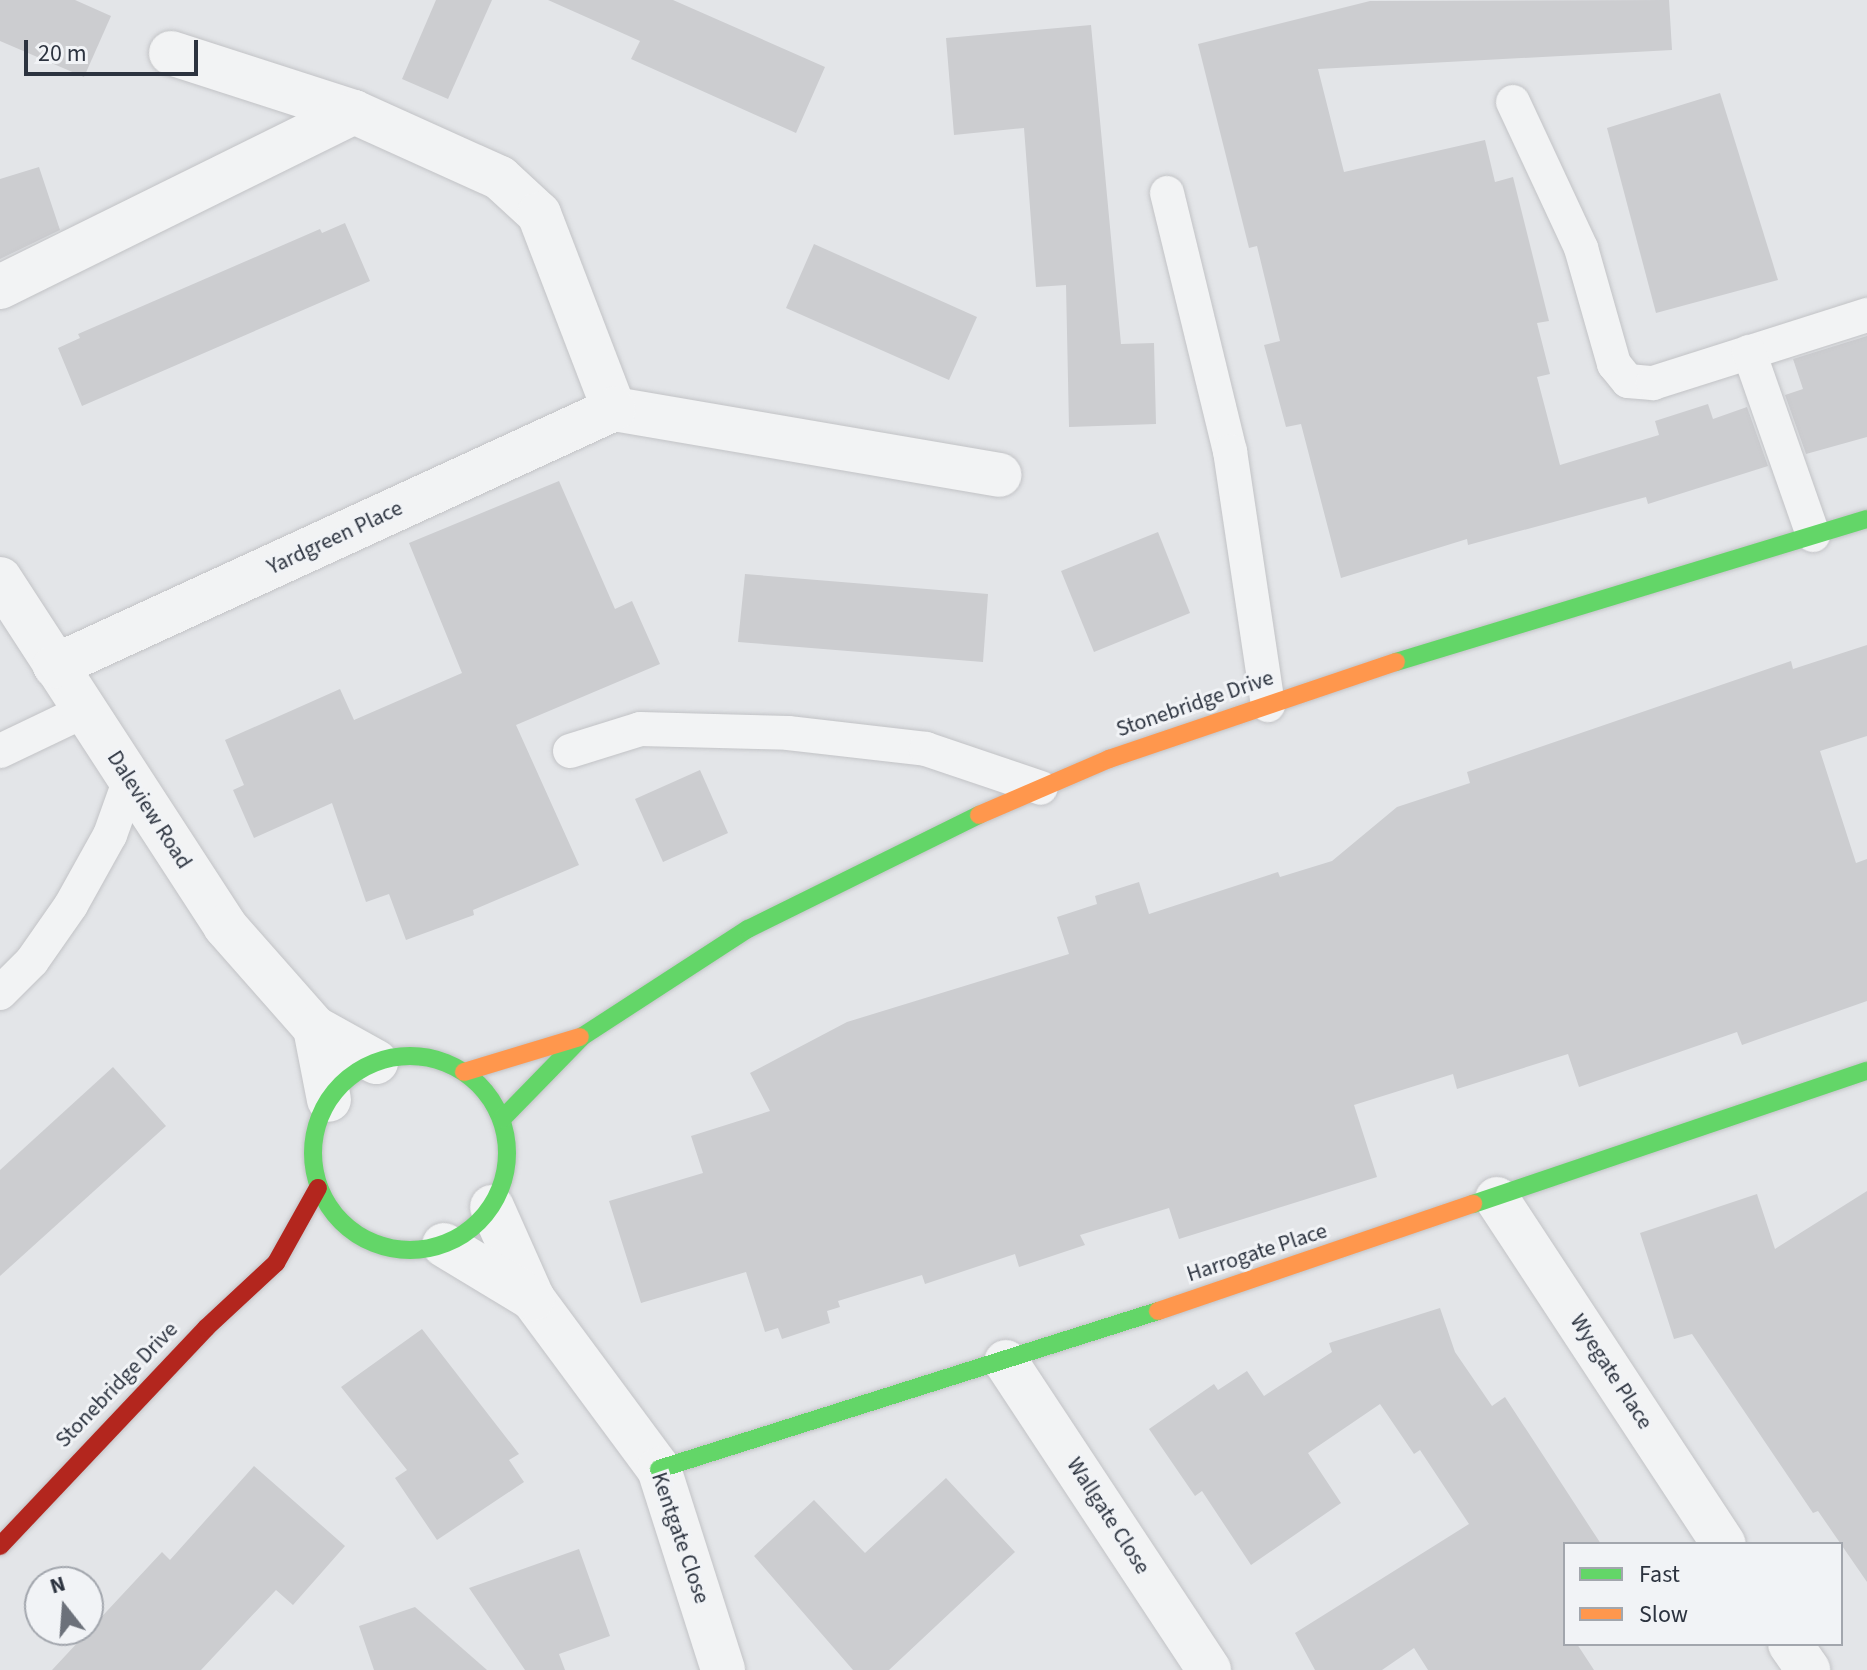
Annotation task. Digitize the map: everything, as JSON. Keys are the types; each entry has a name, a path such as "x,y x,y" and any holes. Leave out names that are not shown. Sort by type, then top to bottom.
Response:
{"street":[{"path":"171,53 354,112 487,171 539,214 614,409 999,475"},
{"path":"0,287 354,112"},
{"name":"Yardgreen Place","path":"55,666 614,409"},
{"name":"Stonebridge Drive","path":"502,1119 583,1036 748,929 916,842 1041,788 1268,705 1867,519"},
{"name":"Daleview Road","path":"0,579 225,926 315,1028 376,1062"},
{"path":"315,1028 329,1100"},
{"name":"Stonebridge Drive","path":"464,1072 583,1036"},
{"path":"422,1056 464,1072 486,1093 502,1119 507,1164 492,1207 471,1230 444,1245 399,1250 356,1235 328,1206 318,1188 314,1143 329,1100 350,1077 376,1062 422,1056"},
{"name":"Harrogate Place","path":"659,1469 1006,1362 1497,1199 1867,1071"},
{"name":"Stonebridge Drive","path":"0,1546 151,1384 276,1263 318,1188"},
{"name":"Wyegate Place","path":"1497,1199 1723,1542"},
{"name":"Kentgate Close","path":"492,1207 533,1299 659,1469 723,1670"},
{"path":"329,1244 356,1235"},
{"name":"Kentgate Close","path":"444,1245 533,1299"},
{"name":"Stonebridge Drive","path":"276,1263 302,1254"},
{"name":"Wallgate Close","path":"1006,1362 1209,1670"},
{"path":"1791,1646 1808,1670"}],"lane":[{"path":"1513,102 1581,248 1614,364 1628,381 1653,383 1867,315"},
{"path":"1167,193 1230,451 1268,705"},
{"path":"1749,352 1813,535"},
{"path":"0,751 84,711"},
{"path":"570,751 640,729 788,733 926,749 1041,788"},
{"path":"0,993 32,961 71,905 110,835 129,782"}],"building":[{"path":"0,0 75,0 111,16 84,77 0,41"},
{"path":"436,0 492,0 448,99 402,79"},
{"path":"548,0 673,0 825,67 796,133 631,59 640,41"},
{"path":"1669,0 1672,50 1318,69 1344,172 1485,140 1495,182 1513,177 1549,321 1537,323 1550,374 1537,377 1560,465 1659,435 1655,421 1708,404 1713,419 1747,407 1768,466 1648,504 1646,497 1468,545 1467,539 1341,578 1301,424 1286,427 1264,345 1280,341 1257,246 1249,248 1198,44 1370,1"},
{"path":"1091,25 1121,344 1154,343 1156,424 1069,427 1066,285 1036,287 1024,128 954,135 946,38"},
{"path":"1720,93 1778,280 1656,313 1607,128"},
{"path":"39,167 60,230 0,259 0,179"},
{"path":"345,223 370,281 82,406 58,348 80,338 78,334 320,229 322,233"},
{"path":"814,244 977,317 949,380 786,308"},
{"path":"1867,336 1867,437 1806,454 1785,395 1803,389 1793,359"},
{"path":"559,481 615,609 632,601 660,664 516,725 579,865 473,910 474,915 406,940 389,894 366,902 332,803 254,838 233,790 244,785 225,740 340,689 354,720 462,673 409,543"},
{"path":"1158,532 1190,613 1094,652 1061,571"},
{"path":"745,574 988,594 983,662 738,642"},
{"path":"1867,645 1867,736 1820,751 1856,863 1867,859 1867,1001 1742,1045 1737,1032 1579,1087 1568,1054 1457,1089 1453,1074 1354,1105 1377,1177 1179,1239 1169,1208 1080,1235 1085,1245 1019,1267 1015,1254 925,1284 922,1275 838,1301 840,1307 827,1311 830,1323 782,1339 778,1328 765,1332 746,1272 641,1303 609,1201 703,1173 691,1136 770,1111 750,1073 847,1022 1069,954 1057,917 1097,904 1095,896 1139,882 1149,914 1278,872 1280,877 1332,861 1397,807 1470,783 1467,772 1791,661 1793,669"},
{"path":"700,770 728,833 663,862 635,799"},
{"path":"113,1067 166,1126 0,1276 0,1170"},
{"path":"1867,1191 1867,1582 1843,1547 1843,1542 1839,1542 1818,1511 1813,1513 1692,1334 1674,1339 1640,1233 1757,1194 1775,1249"},
{"path":"1440,1308 1455,1352 1492,1406 1505,1397 1600,1542 1563,1542 1563,1646 1578,1646 1594,1670 1428,1670 1414,1648 1382,1670 1315,1670 1295,1633 1469,1524 1420,1450 1414,1454 1380,1404 1308,1453 1341,1503 1251,1565 1202,1491 1195,1496 1149,1429 1214,1384 1218,1390 1247,1371 1264,1396 1332,1352 1329,1343"},
{"path":"422,1329 519,1454 509,1460 524,1482 437,1540 395,1478 407,1470 341,1387"},
{"path":"254,1466 345,1546 293,1605 276,1590 201,1670 52,1670 74,1646 104,1646 104,1614 162,1552 170,1560"},
{"path":"946,1478 1015,1552 889,1670 853,1670 754,1556 814,1500 865,1553"},
{"path":"579,1549 610,1636 559,1654 565,1670 525,1670 469,1588"},
{"path":"415,1607 487,1670 374,1670 359,1626"}],"traffic: fast":[{"path":"1396,662 1867,519"},
{"path":"502,1119 583,1036 748,929 979,815"},
{"path":"410,1056 447,1063 479,1084 500,1116 507,1153 500,1190 479,1222 447,1243 410,1250 373,1243 341,1222 320,1190 313,1153 320,1116 341,1084 373,1063 410,1056"},
{"path":"1473,1204 1867,1071"},
{"path":"659,1469 1158,1311"}],"traffic: slow":[{"path":"979,815 1109,759 1396,662"},
{"path":"464,1072 580,1037"},
{"path":"1158,1311 1473,1204"}],"traffic: jam":[{"path":"0,1546 206,1328 276,1263 318,1188"}]}
